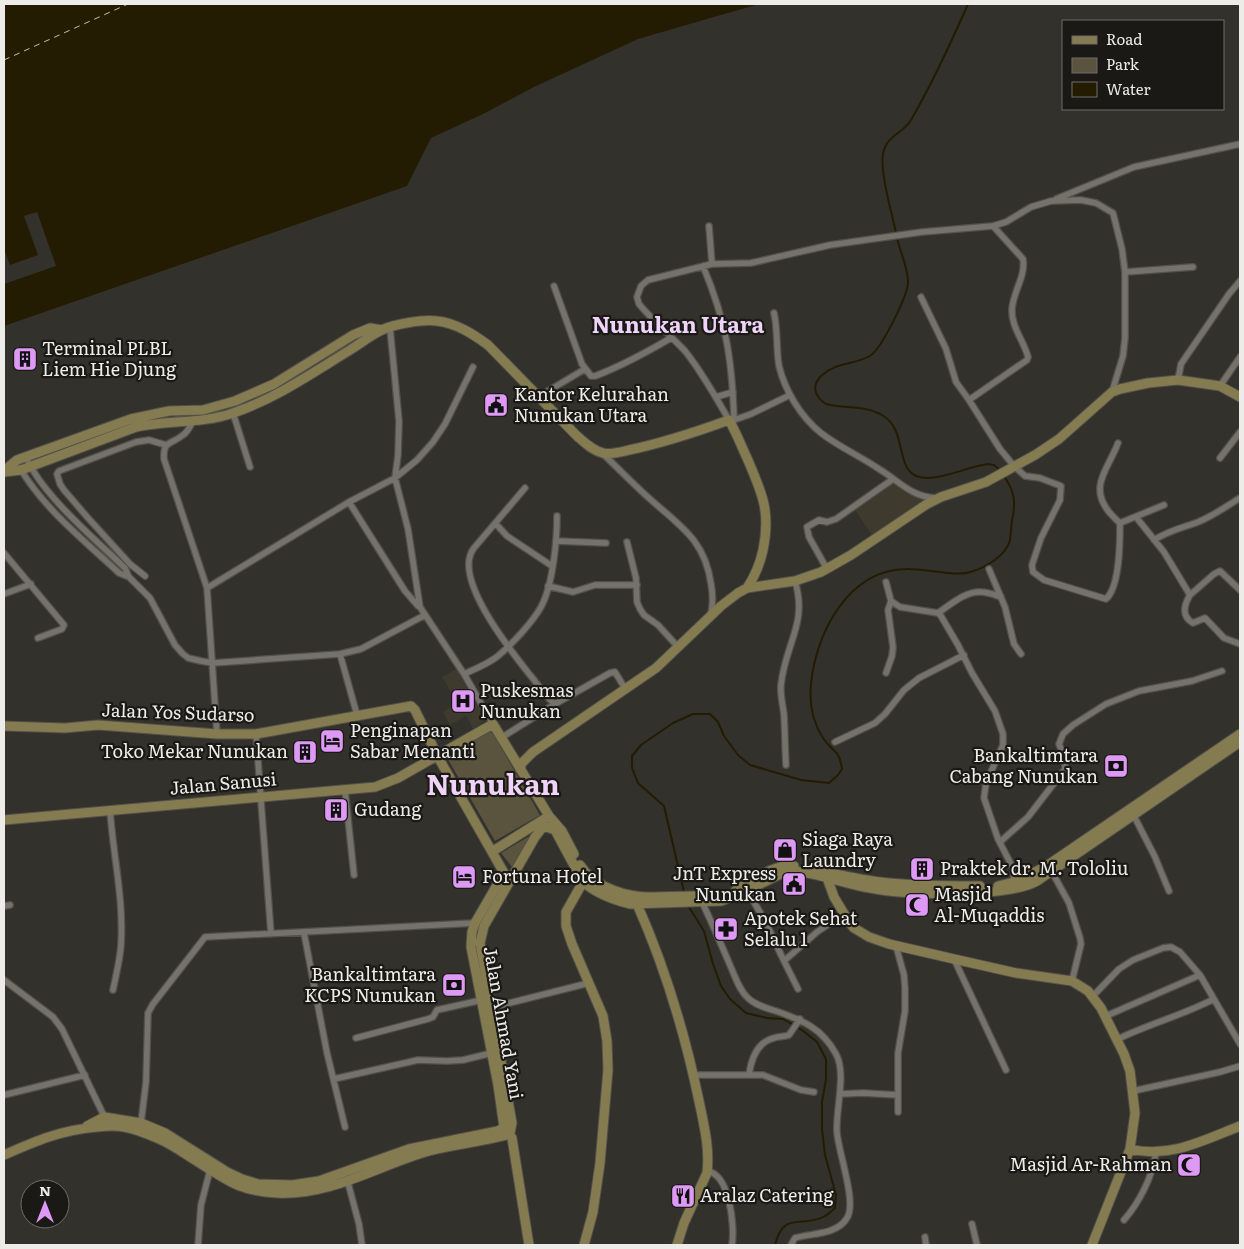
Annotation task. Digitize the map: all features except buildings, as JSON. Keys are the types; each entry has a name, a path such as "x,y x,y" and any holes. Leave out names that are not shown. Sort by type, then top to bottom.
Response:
{"street":[{"path":"520,768 522,763 533,752 656,668 728,601 747,588 753,580 760,562 766,533 766,510 759,486 731,422 694,364 639,304 637,297 644,283 648,280 712,264 750,263 830,245 993,226 1006,222 1031,207 1051,201 1134,166 1240,144"},
{"path":"1051,201 1089,201 1102,205 1111,211 1114,217 1122,249 1125,272 1125,338 1123,356 1112,392"},
{"path":"709,226 712,264"},
{"path":"969,400 1027,360 1028,357 1012,315 1013,302 1024,265 1023,259 993,226"},
{"path":"703,266 724,324 732,365 731,422"},
{"path":"1125,272 1193,267"},
{"path":"1178,380 1181,364 1240,281"},
{"path":"554,286 585,369 592,376 602,374 671,338"},
{"path":"921,297 946,349 956,382 1010,468 1025,476 1040,478 1060,485 1062,488 1060,500 1041,538 1032,565 1033,572 1044,580 1101,599 1106,599 1110,593 1118,565 1120,524 1103,504 1100,497 1102,477 1118,443"},
{"path":"774,313 778,334 778,362 790,395 802,412 822,433 880,469 906,489 922,497 938,498"},
{"path":"4,472 30,467 136,427 148,424 205,420 233,413 272,398 386,329 414,321 437,320 459,327 488,345 577,436 590,447 602,453 633,484 674,519 704,554 710,571 713,593 711,616"},
{"path":"4,472 17,460 131,419 169,411 203,410 235,402 252,395 291,373 353,335 370,328 386,329"},
{"path":"386,329 398,421 398,455 395,478 408,529 420,607"},
{"path":"1220,386 1240,358"},
{"path":"207,588 349,502 395,478 425,452 437,436 445,424 473,367"},
{"path":"538,397 585,369"},
{"path":"291,373 296,383"},
{"path":"747,588 795,581 814,575 851,555 938,498 993,478 1048,447 1112,392 1136,385 1178,380 1220,386 1240,397"},
{"path":"716,398 733,392"},
{"path":"602,453 613,453 644,447 731,422 790,395"},
{"path":"203,410 205,420"},
{"path":"233,413 250,467"},
{"path":"193,421 183,436 166,445 164,460 207,588 217,734"},
{"path":"1220,458 1240,432"},
{"path":"145,576 130,564 82,511 60,484 57,474 59,471 136,442 149,440 166,445"},
{"path":"26,457 30,467 60,504 125,568 129,577 150,598 175,645 188,658 213,663 340,654 361,649 424,615"},
{"path":"17,460 21,470 62,520 119,573 129,577"},
{"path":"827,568 809,537 807,527 819,520 827,522 836,519 893,479"},
{"path":"526,488 471,552 468,564 485,612 507,646 555,704"},
{"path":"1154,540 1178,528 1212,516 1240,498"},
{"path":"349,502 405,591 420,607 464,674 549,816 562,831 582,868 596,882 637,901 663,967 693,1075 705,1134 707,1171 684,1223 677,1245"},
{"path":"1120,524 1164,505"},
{"path":"464,674 497,656 532,620 541,607 552,566 557,516"},
{"path":"1136,517 1164,552 1190,595"},
{"path":"496,524 506,536 552,566"},
{"path":"556,540 606,543"},
{"path":"628,542 637,585 637,602 640,609 679,648"},
{"path":"4,554 64,625 64,628 55,633 38,638"},
{"path":"4,566 12,563"},
{"path":"988,570 1001,597 1014,644 1021,654"},
{"path":"1240,590 1220,571 1190,595 1185,604 1184,613 1193,624 1205,618 1224,638 1240,644"},
{"path":"786,765 781,691 785,664 800,614 795,581"},
{"path":"886,582 891,601 888,610 894,647 886,673"},
{"path":"4,594 30,584"},
{"path":"548,586 573,592 595,585 637,585"},
{"path":"938,613 961,598 974,593 984,592 1001,597"},
{"path":"891,601 900,607 938,613 946,622 972,673 995,711 1003,734 1003,745 984,790 986,806 1000,842 1013,868 1014,882"},
{"path":"340,654 357,715"},
{"path":"835,742 874,723 885,714 904,690 918,678 964,655"},
{"path":"1000,842 1028,817 1065,769 1065,759 1059,741 1062,734 1073,725 1106,704 1140,691 1192,681 1222,671"},
{"path":"501,738 555,704 610,673 615,672 626,690"},
{"name":"Jalan Yos Sudarso","path":"4,726 65,728 98,725 217,734 256,734 411,706 438,757"},
{"name":"Jalan Sanusi","path":"4,820 345,790 383,784 438,757 493,724"},
{"path":"256,734 271,934"},
{"path":"698,900 725,894 765,874 787,866 889,891 929,893 1003,891 1029,886 1240,734"},
{"path":"584,1245 593,1212 600,1163 608,1070 606,1029 600,1009 572,944 566,919 566,912 584,882 595,891 620,901 727,899 788,871 932,886 999,886 1014,882 1045,867 1240,742"},
{"path":"513,758 533,752"},
{"path":"438,757 504,873 511,881"},
{"path":"345,790 354,876"},
{"path":"110,810 114,860 120,886 121,920 121,945 113,990"},
{"path":"1131,812 1155,857 1169,891"},
{"path":"492,851 549,816"},
{"name":"Jalan Ahmad Yani","path":"500,1076 480,943 484,926 538,832 547,827 555,830 584,882"},
{"path":"1051,870 1069,903 1080,938 1081,944 1072,981"},
{"name":"Jalan Ahmad Yani","path":"504,873 475,923 471,947 492,1053 512,1123 507,1130 516,1159 529,1245"},
{"path":"826,875 834,897 844,914 854,928 861,932 896,946 1016,973 1072,981 1082,987 1092,997 1106,1016 1118,1040 1130,1072 1133,1091 1134,1124 1130,1149 1122,1164 1092,1245"},
{"path":"747,890 765,921 798,989"},
{"path":"698,900 737,982 747,997 763,1006 800,1020 816,1030 836,1054 839,1062 840,1094 836,1131 851,1199 851,1210 842,1225 825,1232 795,1238 791,1245"},
{"path":"784,961 817,932 844,914"},
{"path":"142,1123 146,1082 147,1018 150,1008 205,936 475,923"},
{"path":"304,932 327,1053 346,1127"},
{"path":"896,946 904,975 905,988 905,1011 898,1053 898,1112"},
{"path":"1092,997 1119,969 1133,960 1163,948 1171,948 1180,952 1200,975 1240,1044"},
{"path":"954,959 1006,1070"},
{"path":"1106,1016 1200,975"},
{"path":"4,980 53,1017 62,1029 106,1121 160,1139 234,1185 279,1193 308,1192 346,1177 431,1151 495,1138 507,1130"},
{"path":"490,1008 589,983"},
{"path":"1118,1040 1136,1031 1186,1013 1214,999"},
{"path":"356,1038 428,1020 437,1010 482,1000"},
{"path":"749,1075 753,1058 763,1044 772,1038 790,1034 800,1020"},
{"path":"334,1079 418,1060 463,1060 492,1053"},
{"path":"1133,1091 1240,1066"},
{"path":"4,1095 85,1075"},
{"path":"693,1075 766,1076 801,1090 814,1092"},
{"path":"840,1094 898,1095"},
{"path":"4,1155 57,1133 106,1121 142,1123 165,1132 227,1172 258,1184 306,1184 346,1177"},
{"path":"1130,1149 1166,1152 1188,1146 1240,1126"},
{"path":"1124,1220 1142,1193 1154,1163 1156,1152"},
{"path":"198,1245 201,1205 210,1170"},
{"path":"707,1171 711,1171 719,1177 726,1192 732,1222 732,1245"},
{"path":"346,1177 359,1224 362,1245"},
{"path":"972,1224 976,1245"},
{"path":"925,1236 926,1245"}],"shaded area":[{"path":"894,481 910,494 929,500 873,537 854,508"},
{"name":"Puskesmas Nunukan","path":"456,669 486,720 473,729 466,716 450,725 443,712 450,707 453,695 442,677"}],"green space":[{"path":"491,730 540,815 495,841 446,756"},
{"path":"533,834 512,867 501,853"}],"water":[{"path":"4,4 759,4 638,39 534,87 481,115 431,138 407,186 4,326"}],"pier":[{"path":"37,212 56,266 4,284 4,249 10,265 38,255 24,216"}],"waterway":[{"path":"896,233 883,172 883,154 891,139 908,125 927,92 968,4"},
{"path":"897,238 908,282 904,298 893,322 881,343 870,356 826,371 816,384 817,395 826,404 862,408 882,415 891,423 896,432 905,463 909,471 916,476 934,478 987,464 994,465 1001,471"},
{"path":"684,892 664,806 638,783 632,768 632,756 641,745 673,723 693,714 710,714 718,722 724,736 738,755 750,765 801,780 829,783 842,769 841,762 837,754 819,732 812,712 810,698 814,664 828,625 852,592 867,580 885,572 913,569 964,573 982,568 1000,556 1010,540 1014,508 1014,497 1003,475"},
{"path":"687,904 704,931 721,986 730,999 746,1013 767,1018 783,1019 802,1030 817,1042 826,1059 826,1079 822,1102 822,1129 825,1155 836,1195 835,1208 817,1220 789,1223 779,1234 775,1245"}],"ferry route":[{"path":"4,60 128,4"}],"place":[{"name":"Terminal PLBL Liem Hie Djung","path":"25,359"},
{"name":"Kantor Kelurahan Nunukan Utara","path":"496,405"},
{"name":"Puskesmas Nunukan","path":"463,701"},
{"name":"Penginapan Sabar Menanti","path":"332,741"},
{"name":"Toko Mekar Nunukan","path":"305,752"},
{"name":"Bankaltimtara Cabang Nunukan","path":"1116,766"},
{"name":"Gudang","path":"336,810"},
{"name":"Siaga Raya Laundry","path":"785,850"},
{"name":"Praktek dr. M. Tololiu","path":"922,869"},
{"name":"Fortuna Hotel","path":"464,877"},
{"name":"JnT Express Nunukan","path":"794,884"},
{"name":"Masjid Al-Muqaddis","path":"917,905"},
{"name":"Apotek Sehat Selalu 1","path":"726,929"},
{"name":"Bankaltimtara KCPS Nunukan","path":"454,985"},
{"name":"Masjid Ar-Rahman","path":"1189,1165"},
{"name":"Aralaz Catering","path":"683,1196"}],"district":[{"name":"Nunukan Utara","path":"678,325"},
{"name":"Nunukan","path":"493,785"}]}
